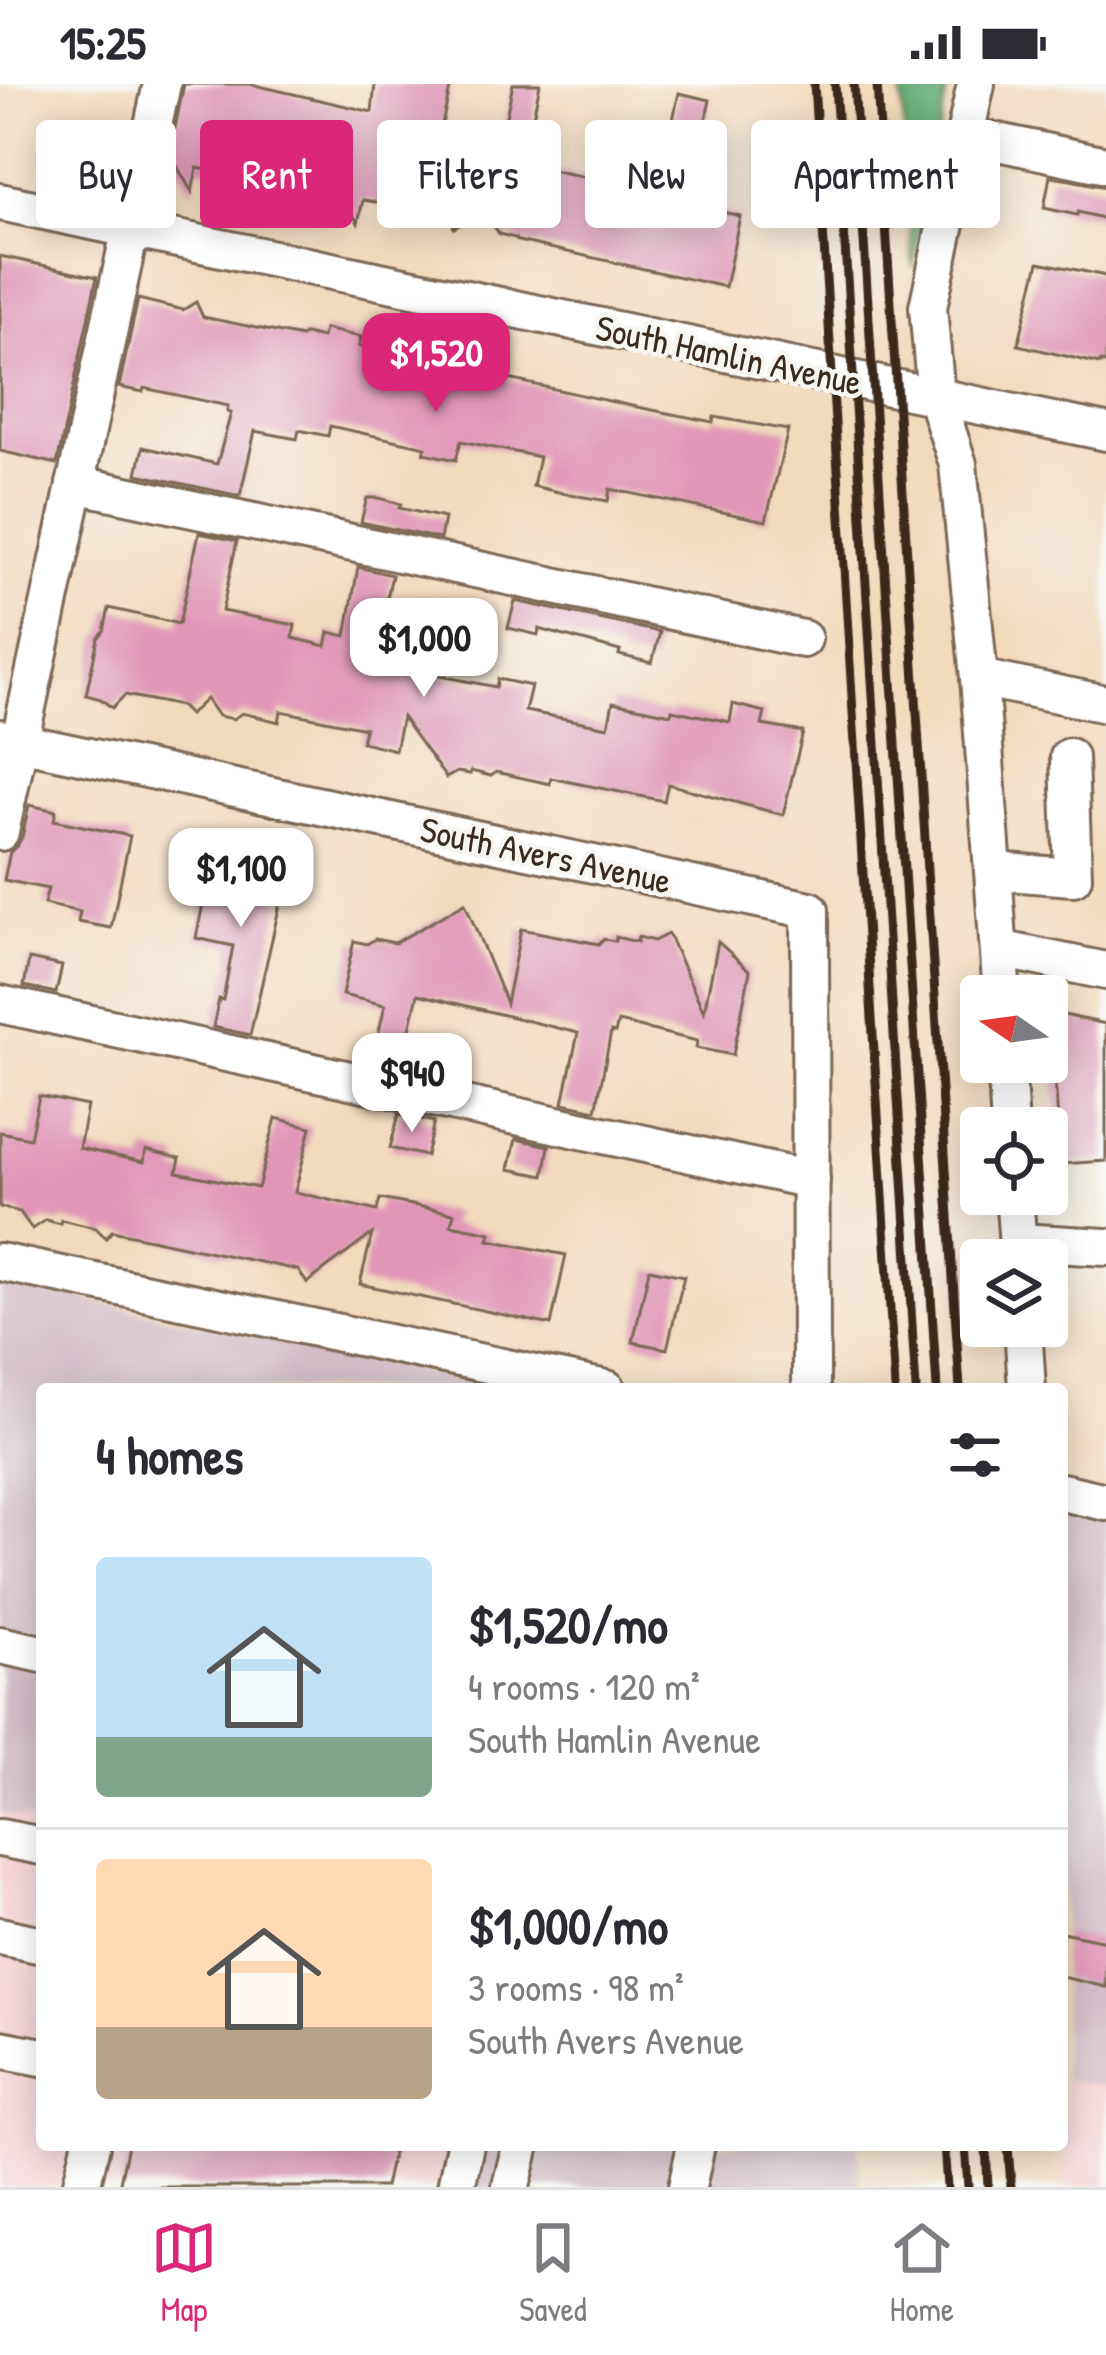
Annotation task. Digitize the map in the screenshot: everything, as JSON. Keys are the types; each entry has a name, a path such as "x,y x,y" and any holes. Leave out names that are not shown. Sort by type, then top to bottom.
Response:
{"street":[{"path":"0,832 10,740 75,484 162,84"},
{"path":"968,120 976,84"},
{"path":"1000,142 1106,165"},
{"name":"South Hamlin Avenue","path":"0,202 1106,432"},
{"path":"945,228 928,307 936,397 958,464 1001,975"},
{"path":"75,484 803,639"},
{"path":"979,678 1106,704"},
{"name":"South Avers Avenue","path":"10,740 810,910 811,1180"},
{"path":"994,871 1073,877 1069,757"},
{"path":"999,949 1106,971"},
{"path":"0,1004 811,1180 811,1383"},
{"path":"1068,1249 1106,1247"},
{"path":"0,1262 578,1383"},
{"path":"1024,1347 1027,1383"},
{"path":"1068,1494 1106,1502"},
{"path":"0,1645 36,1653"},
{"path":"0,1838 36,1845"},
{"path":"0,1936 36,1944"},
{"path":"0,2049 36,2056"},
{"path":"81,2187 90,2151"},
{"path":"456,2187 464,2151"},
{"path":"512,2186 520,2151"},
{"path":"687,2187 695,2151"}],"shaded area":[{"path":"0,1281 477,1383 36,1383 36,1821 0,1813"},
{"path":"1068,1511 1106,1520 1106,2087 1068,2080"},
{"path":"0,1813 36,1821 36,2151 476,2151 467,2187 0,2187"},
{"path":"1068,2080 1106,2087 1106,2187 1063,2187"},
{"path":"476,2151 858,2151 860,2187 467,2187"}],"green space":[{"path":"901,84 948,84 941,120 903,120"},
{"path":"910,228 921,228 913,268"}],"building":[{"path":"184,84 250,84 372,112 375,84 451,84 443,120 377,120 377,202 363,200 358,223 353,214 353,120 200,120 200,169 192,192 176,165 176,123"},
{"path":"513,84 540,84 532,120 505,120"},
{"path":"679,93 710,100 706,120 673,120"},
{"path":"561,172 585,177 585,228 727,228 727,213 740,216 725,287 499,234 495,228 561,228"},
{"path":"1050,176 1106,187 1106,219 1044,208"},
{"path":"0,256 97,277 57,464 0,451"},
{"path":"1039,262 1106,276 1106,363 1018,345"},
{"path":"138,299 183,310 196,302 203,317 301,337 322,338 324,329 361,337 359,346 443,365 448,362 713,422 714,417 788,430 766,521 610,489 608,501 567,494 533,486 539,457 461,441 456,460 424,453 426,447 330,426 328,436 299,430 297,439 255,431 240,496 137,474 143,447 217,464 231,413 228,406 119,387"},
{"path":"367,498 444,518 440,539 361,522"},
{"path":"199,533 237,541 222,611 295,625 293,638 326,646 329,632 346,636 358,567 392,575 374,658 496,687 498,679 531,686 525,711 608,727 613,702 730,722 733,704 765,712 762,725 803,732 783,815 668,784 664,801 496,772 491,776 457,772 446,778 402,717 395,750 362,742 365,728 281,711 279,722 242,713 233,719 218,716 206,699 189,715 180,706 125,695 112,708 86,695 109,608 179,624"},
{"path":"515,601 660,632 652,663 539,629 538,635 508,628"},
{"path":"29,805 56,811 54,820 130,836 111,928 78,922 80,912 44,904 48,889 4,880"},
{"path":"252,840 247,864 283,869 280,904 250,1035 213,1027 233,946 196,938 214,851 229,855"},
{"path":"465,903 506,1003 521,929 599,944 616,937 654,941 668,934 704,1012 718,942 750,971 733,1055 618,1022 615,1033 611,1032 596,1110 563,1103 578,1033 418,994 401,1068 372,1062 385,1005 342,995 354,941 395,943"},
{"path":"29,959 62,966 56,993 24,986"},
{"path":"1068,1016 1106,1024 1106,1161 1068,1164 1068,1107 1057,1107 1055,1083 1068,1083"},
{"path":"39,1096 87,1106 79,1148 144,1162 146,1150 180,1158 177,1172 258,1188 276,1118 311,1127 295,1192 377,1211 380,1199 454,1213 451,1225 491,1233 489,1240 566,1255 551,1325 360,1284 372,1234 307,1283 298,1270 112,1231 106,1238 96,1228 61,1220 60,1224 46,1220 32,1229 20,1212 0,1207 0,1132 30,1138"},
{"path":"399,1114 434,1122 426,1156 390,1148"},
{"path":"516,1139 549,1146 544,1176 509,1169"},
{"path":"649,1269 684,1276 667,1349 633,1342"},
{"path":"1068,1933 1106,1941 1106,1987 1068,1978"},
{"path":"127,2151 393,2151 385,2187 119,2187"}],"railway":[{"path":"814,84 895,1383"},
{"path":"835,84 916,1383"},
{"path":"854,84 937,1383"},
{"path":"877,84 960,1383"},
{"path":"944,2151 947,2187"},
{"path":"965,2151 968,2187"},
{"path":"986,2151 988,2187"},
{"path":"1008,2151 1011,2187"}]}
